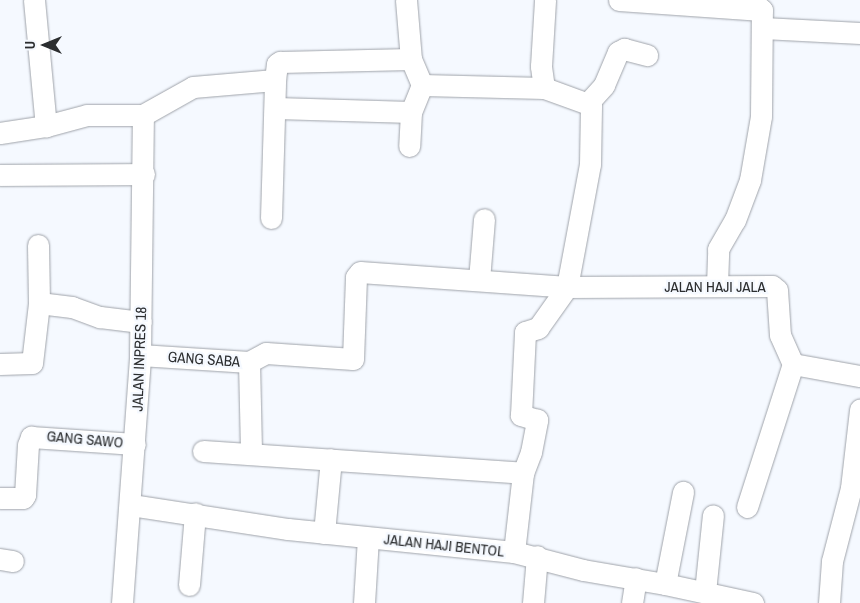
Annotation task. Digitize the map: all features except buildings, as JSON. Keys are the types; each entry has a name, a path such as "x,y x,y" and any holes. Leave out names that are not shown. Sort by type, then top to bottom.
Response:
{"street":[{"path":"34,0 46,126"},
{"path":"406,0 411,59 422,86 411,112 409,146"},
{"path":"544,88 541,66 545,0"},
{"path":"619,0 758,13 860,33"},
{"path":"717,285 718,249 742,204 752,170 761,116 758,13"},
{"path":"588,102 604,85 618,52 624,49 646,55"},
{"path":"271,218 276,64 280,62 411,59"},
{"path":"0,133 46,126 87,115 143,115 193,86 275,80"},
{"path":"422,86 544,88 588,102 593,110 590,164 567,288 538,328 525,332 521,415 538,420 531,452 522,473 514,552"},
{"path":"276,108 411,112"},
{"name":"JALAN INPRES 18","path":"122,603 131,505 140,355 144,174 143,115"},
{"path":"0,175 144,174"},
{"path":"479,280 484,219"},
{"path":"0,364 32,363 39,303 38,245"},
{"name":"JALAN HAJI JALA","path":"354,358 358,273 479,280 567,288 717,285 775,288 780,335 794,364"},
{"path":"39,303 72,307 100,317 141,322"},
{"name":"GANG SABA","path":"140,355 250,362 266,353 354,358"},
{"path":"250,362 251,453"},
{"path":"747,507 794,364 860,376"},
{"path":"829,603 832,561 852,488 860,410"},
{"name":"GANG SAWO","path":"0,498 23,498 25,495 28,445 31,437 135,444"},
{"path":"202,451 522,473"},
{"path":"324,533 331,459"},
{"path":"665,584 683,492"},
{"name":"JALAN HAJI BENTOL","path":"131,505 324,533 514,552 538,556 583,570 636,578 753,603"},
{"path":"189,585 195,513"},
{"path":"705,592 713,516"},
{"path":"364,603 368,538"},
{"path":"534,603 538,556"},
{"path":"632,603 636,578"}]}
